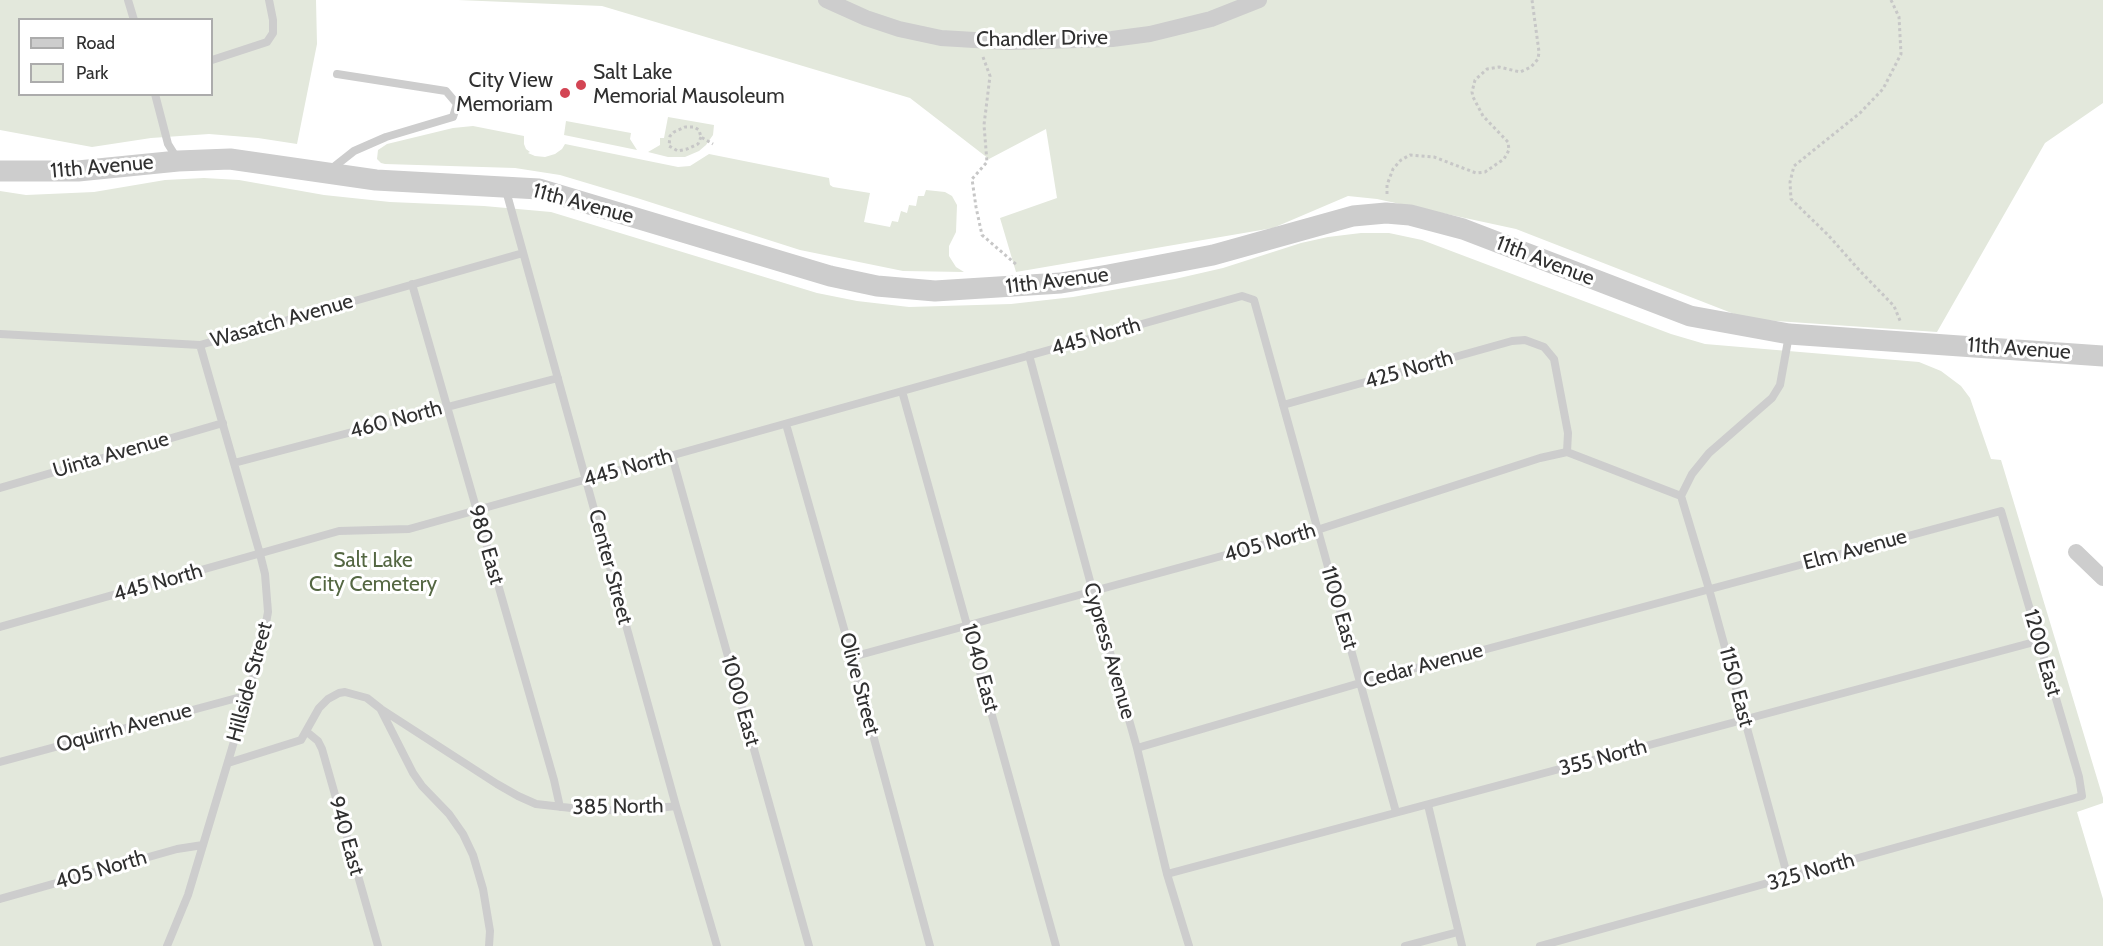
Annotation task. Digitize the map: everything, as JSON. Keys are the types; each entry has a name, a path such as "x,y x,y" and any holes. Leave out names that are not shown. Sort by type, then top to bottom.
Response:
{"street":[{"name":"Chandler Drive","path":"826,0 866,18 899,29 941,38 1008,42 1112,39 1150,34 1211,19 1260,0"},
{"name":"11th Avenue","path":"0,171 78,171 178,160 230,159 376,180 539,189 830,276 878,286 935,291 1038,284 1108,275 1213,255 1353,216 1386,213 1431,219 1463,229 1690,316 1789,334 2103,356"},
{"path":"2076,552 2103,578"}],"lane":[{"path":"128,0 133,18"},
{"path":"213,60 267,42 273,33 273,20 268,0"},
{"path":"327,173 354,151 386,137 453,117 457,104 446,92 337,74"},
{"path":"156,96 168,144 178,160"},
{"name":"Center Street","path":"504,187 717,946"},
{"name":"Wasatch Avenue","path":"0,334 200,345 523,253"},
{"name":"980 East","path":"412,284 560,807"},
{"name":"445 North","path":"0,627 339,531 409,529 1242,296 1254,300"},
{"name":"1100 East","path":"1254,300 1396,812"},
{"path":"1567,452 1681,496 1692,474 1709,453 1772,398 1780,385 1789,334"},
{"name":"425 North","path":"1283,405 1512,341 1525,340 1544,347 1554,359 1568,433 1567,452"},
{"name":"Hillside Street","path":"166,946 188,895 248,695 268,612 265,574 260,554 200,345"},
{"name":"Cypress Avenue","path":"1029,356 1137,748 1167,873 1189,946"},
{"name":"460 North","path":"234,463 558,378"},
{"name":"1040 East","path":"902,391 1056,946"},
{"name":"Uinta Avenue","path":"0,488 223,423"},
{"name":"Olive Street","path":"786,424 930,946"},
{"name":"405 North","path":"852,657 1317,530 1540,458 1567,452"},
{"name":"1000 East","path":"672,456 809,946"},
{"name":"1150 East","path":"1681,496 1709,589 1788,878"},
{"name":"Elm Avenue","path":"1709,589 2001,511"},
{"name":"1200 East","path":"2001,511 2079,777 2082,796"},
{"name":"Cedar Avenue","path":"1137,748 1360,683 1709,589"},
{"name":"355 North","path":"1167,873 2038,641"},
{"path":"228,763 301,740 319,708 328,699 339,693 355,694 367,698 518,796 537,804 560,807"},
{"name":"Oquirrh Avenue","path":"0,762 248,695"},
{"path":"381,709 413,773 463,834 473,855 483,889 490,931 489,946"},
{"name":"940 East","path":"307,732 318,741 321,749 378,946"},
{"name":"325 North","path":"1539,946 2082,796"},
{"path":"1428,805 1462,946"},
{"name":"385 North","path":"560,807 631,811 676,806"},
{"name":"405 North","path":"0,899 177,849 203,845"},
{"path":"1405,946 1458,932"}],"path":[{"path":"1891,0 1899,17 1901,54 1882,89 1860,113 1794,166 1790,182 1791,199 1894,306 1908,342"},
{"path":"1386,213 1387,185 1390,176 1398,164 1407,157 1415,155 1434,157 1476,173 1485,172 1504,159 1509,150 1508,142 1483,116 1472,92 1475,80 1487,69 1499,67 1520,72 1531,67 1538,59 1534,1"},
{"path":"977,41 990,76 984,124 987,162 972,179 982,235 1038,284"},
{"path":"701,137 698,144 687,149 678,151 669,146 670,136 685,127 699,130 701,137 712,144"}],"green space":[{"path":"0,0 316,0 317,44 297,144 209,134 151,138 92,147 0,130"},
{"path":"458,0 2103,0 2103,103 2045,143 1937,332 1747,319 1516,229 1377,199 1348,196 1273,228 1016,272 1000,218 1057,198 1046,129 989,159 910,98 602,6"},
{"path":"668,117 714,125 713,135 699,151 685,157 668,157 648,152 660,145 660,138 664,138"},
{"path":"566,121 631,133 630,139 637,150 564,135"},
{"path":"473,126 524,136 524,144 530,152 528,153 535,156 545,157 555,154 565,144 678,167 690,166 709,154 829,178 830,185 833,187 870,193 864,222 890,227 892,221 898,222 901,211 907,213 909,205 916,206 918,196 924,196 926,190 945,192 952,196 957,205 956,232 949,246 949,256 956,267 964,272 903,271 800,250 560,175 515,168 385,164 377,159 378,150 387,144 453,128"},
{"name":"Salt Lake City Cemetery","path":"204,178 239,180 324,195 390,202 484,206 551,212 817,293 857,301 909,307 1011,304 1073,297 1223,268 1301,243 1328,237 1361,233 1389,233 1422,240 1671,334 1705,344 1919,362 1941,371 1961,386 1970,398 1991,459 2001,460 2103,798 2103,803 2077,812 2103,899 2103,946 0,946 0,191 26,195 94,192 165,180"}],"place":[{"name":"Salt Lake Memorial Mausoleum","path":"581,85"},
{"name":"City View Memoriam","path":"565,93"}]}
